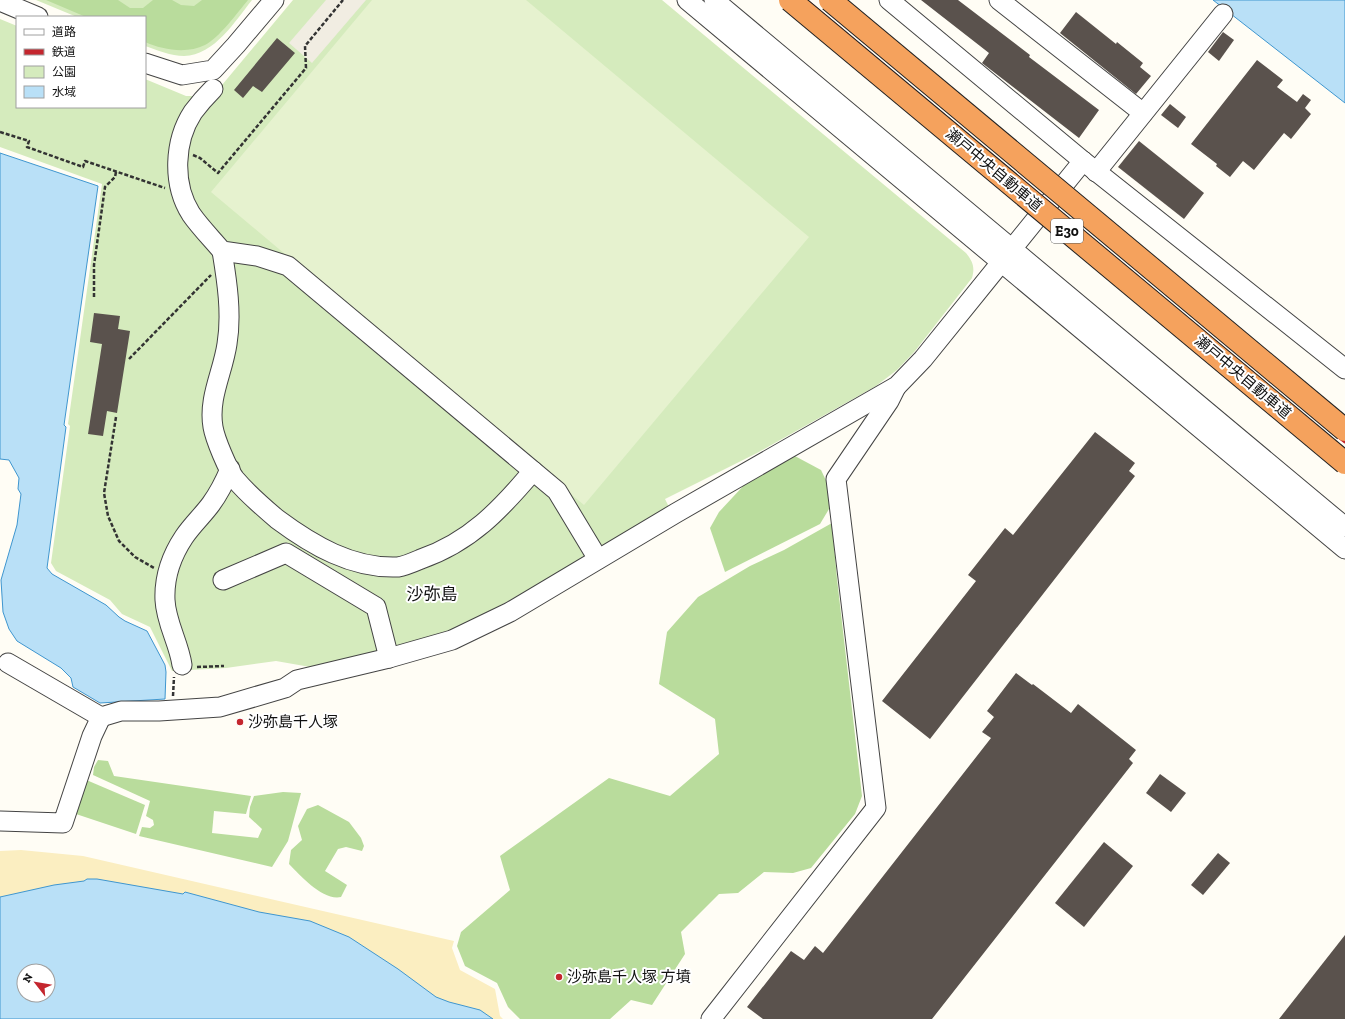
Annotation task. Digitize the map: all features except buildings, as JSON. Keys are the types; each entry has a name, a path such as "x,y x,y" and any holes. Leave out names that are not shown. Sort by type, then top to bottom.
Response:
{"highway":[{"name":"瀬戸中央自動車道","path":"790,0 1345,463"},
{"name":"瀬戸中央自動車道","path":"830,0 1345,430"}],"street":[{"path":"146,63 182,75 213,70 274,0"},
{"path":"687,0 1345,527"},
{"path":"714,0 1345,549"},
{"path":"890,0 1090,166 1345,369"},
{"path":"999,0 1143,113"},
{"path":"0,1 36,16"},
{"path":"711,1019 876,808 836,479 889,401 897,386 923,359 1007,256 1090,166 1143,113 1223,14"},
{"path":"213,88 193,113 181,137 178,179 191,214 223,258 230,322 227,345 212,402 213,427 220,450 235,479 268,512 301,536 333,554 365,564 399,567 436,554 475,531 507,502 533,471"},
{"path":"223,258 257,256 288,266 557,492 598,559"},
{"path":"8,663 101,717 121,711 159,711 220,706 285,688 297,680 389,658 452,640 510,612 598,559 897,386"},
{"path":"182,665 165,601 168,574 172,558 185,536 212,504 224,484 230,468"},
{"path":"223,580 286,553 376,607 389,658"},
{"path":"0,821 63,823 92,736 101,717"}],"path":[{"path":"179,150 200,158 218,173 306,68 305,46 343,0"},
{"path":"0,132 29,141 27,147 83,167 85,161 183,194"},
{"path":"94,297 94,265 105,187 115,177 116,172"},
{"path":"129,359 217,268 223,258"},
{"path":"116,417 104,493 108,516 119,541 135,557 168,574"}],"green space":[{"path":"36,0 252,0 231,27 215,43 205,50 184,56 169,54 146,46 146,16 75,16"},
{"path":"46,0 118,0 130,8 143,8 153,0 172,0 181,5 194,6 202,0 248,0 228,24 210,42 198,48 183,50 167,49 146,42 146,16 84,16"},
{"path":"293,0 662,0 966,253 973,265 972,278 915,351 897,370 876,386 757,453 665,499 670,509 459,629 316,668 276,661 226,668 172,671 150,627 122,614 110,600 56,571 51,563 70,426 68,424 102,184 0,147 0,19 16,26 16,108 146,108 146,79 186,96 199,96 217,91"},
{"path":"372,0 526,0 809,237 584,505 211,192"},
{"path":"793,455 821,470 832,493 829,509 820,524 725,572 710,528 719,512 746,483"},
{"path":"832,523 862,796 855,814 811,868 793,873 764,872 738,893 719,894 681,932 685,954 652,1005 631,1000 610,1019 520,1019 508,1007 497,983 465,966 457,946 461,932 510,890 500,856 609,778 670,796 719,754 715,719 659,684 667,632 698,597 750,566 784,550"},
{"path":"98,760 108,761 114,776 251,796 246,814 214,811 212,833 258,838 262,829 249,817 250,807 254,796 283,792 301,793 288,841 272,867 139,836 142,827 150,828 154,825 153,820 146,816 150,801 93,775 94,767"},
{"path":"84,779 145,805 136,834 73,813"},
{"path":"318,805 349,822 361,838 364,846 362,851 346,847 338,849 325,871 347,885 341,897 327,895 320,891 306,881 289,864 291,850 302,840 298,826 307,809"}],"sand":[{"path":"21,850 83,856 454,941 452,948 460,970 495,989 500,1016 503,1019 413,1019 0,921 0,851"}],"shaded area":[{"path":"326,0 366,0 312,63 289,43"}],"water":[{"path":"1213,0 1345,0 1345,103"},
{"path":"0,153 98,186 64,425 66,427 47,568 52,574 106,605 125,621 147,631 165,665 165,699 100,703 73,687 71,678 61,668 17,641 9,629 3,612 1,580 17,525 21,494 18,489 19,478 9,460 0,459"},
{"path":"87,879 97,879 183,894 185,892 259,912 310,921 349,937 398,969 436,997 480,1010 493,1019 0,1019 0,897 54,885 84,881"}],"railway":[{"path":"806,0 1345,450"},
{"path":"1328,429 1345,442"}],"place":[{"name":"沙弥島千人塚","path":"240,722"},
{"name":"沙弥島千人塚 方墳","path":"559,977"}],"district":[{"name":"沙弥島","path":"432,594"}]}
